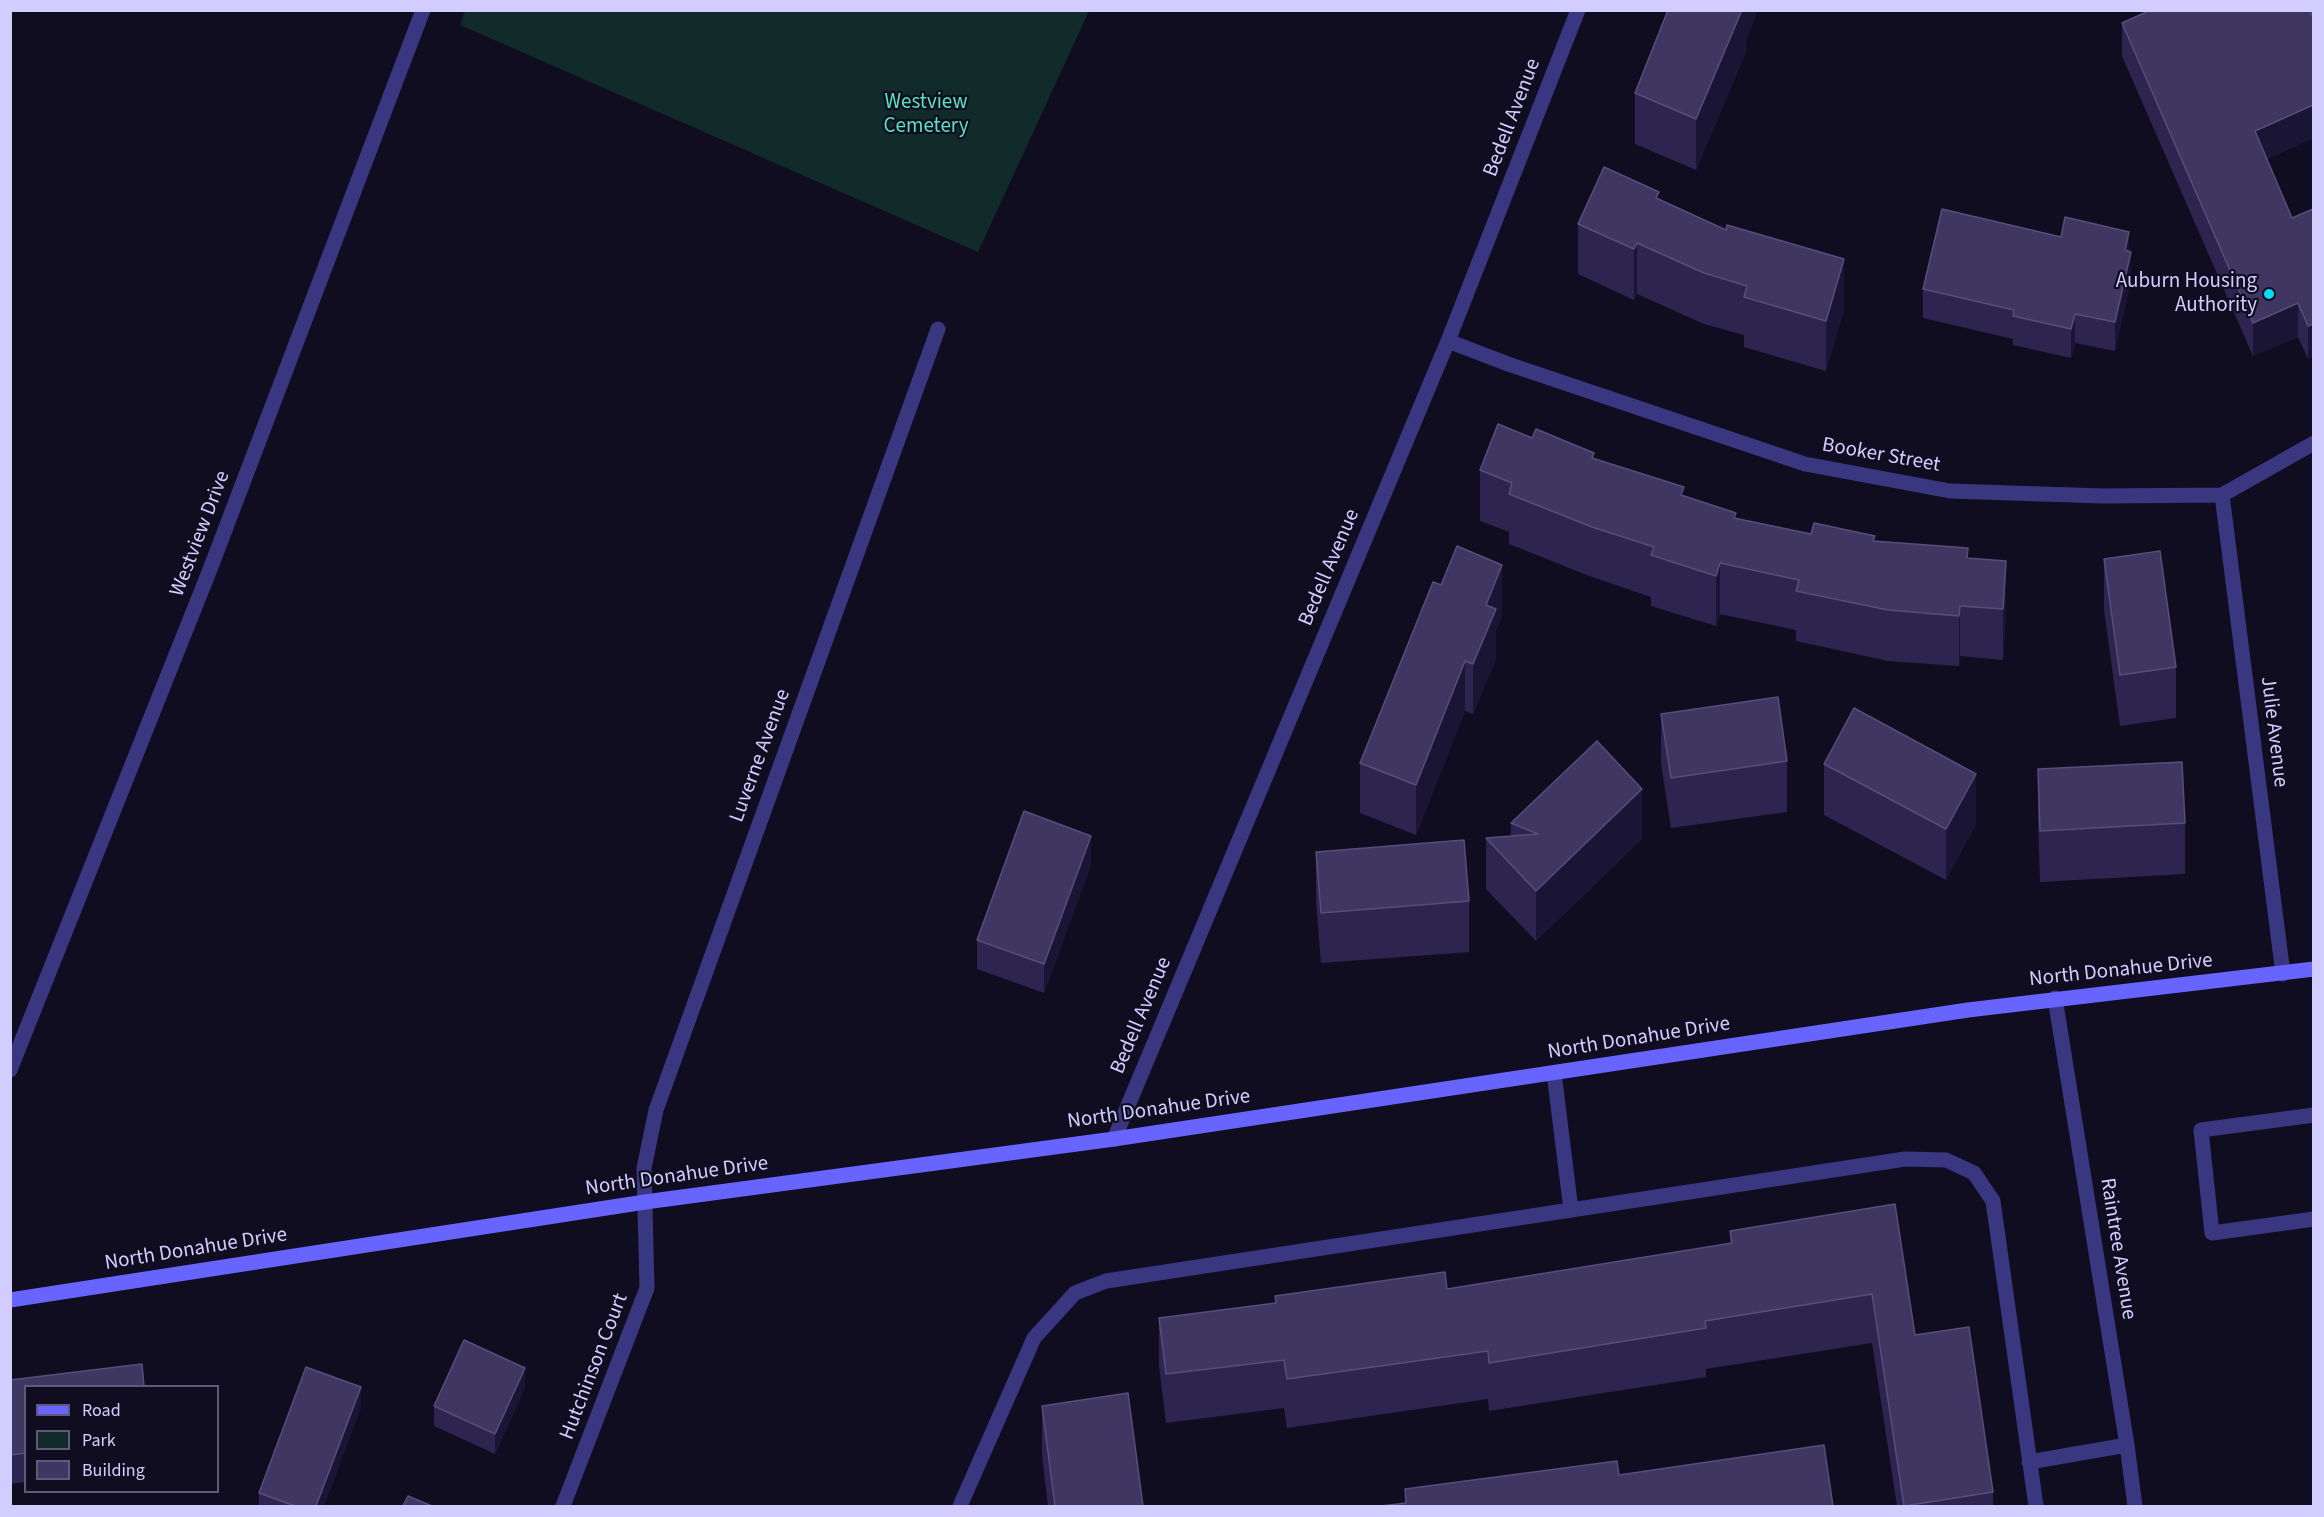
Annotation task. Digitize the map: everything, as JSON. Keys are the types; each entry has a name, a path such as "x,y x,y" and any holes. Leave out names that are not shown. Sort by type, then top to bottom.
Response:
{"street":[{"name":"Westview Drive","path":"10,1070 209,572 423,10"},
{"name":"Bedell Avenue","path":"1114,1139 1448,341 1578,10"},
{"name":"Luverne Avenue","path":"645,1202 644,1168 656,1110 938,329"},
{"name":"Booker Street","path":"1448,341 1508,364 1805,464 1950,490 2103,496 2222,495 2313,443"},
{"name":"Julie Avenue","path":"2222,495 2283,974"},
{"name":"North Donahue Drive","path":"10,1300 645,1202 1114,1139 2055,998 2313,969"},
{"name":"Raintree Avenue","path":"2055,998 2135,1506"},
{"path":"1554,1073 1571,1210"},
{"path":"2313,1115 2201,1130 2212,1233 2313,1219"},
{"path":"960,1506 1034,1338 1075,1293 1106,1281 1905,1159 1946,1160 1974,1173 1993,1201 2036,1506"},
{"name":"Hutchinson Court","path":"563,1506 647,1288 645,1202"},
{"path":"2029,1461 2127,1445"}],"green space":[{"name":"Westview Cemetery","path":"465,10 1089,11 978,252 460,25"}],"building":[{"path":"1668,10 1742,10 1696,119 1635,93"},
{"path":"2151,10 2310,10 2313,18 2313,105 2255,131 2292,218 2313,209 2313,324 2308,326 2298,303 2253,323 2122,23"},
{"path":"1604,167 1659,192 1656,198 1726,230 1727,225 1844,259 1826,321 1744,297 1747,286 1704,273 1637,243 1634,249 1578,224"},
{"path":"1942,209 2061,237 2065,217 2129,232 2125,250 2131,252 2115,322 2075,314 2071,329 2013,316 2014,310 1923,289"},
{"path":"1498,424 1532,438 1536,429 1594,453 1592,458 1684,487 1681,495 1736,513 1734,518 1811,534 1814,523 1875,536 1873,541 1968,548 1967,558 2006,561 2003,609 1960,606 1959,616 1888,610 1796,591 1799,580 1720,563 1716,576 1651,555 1654,547 1592,527 1509,494 1512,483 1480,470"},
{"path":"1457,546 1502,565 1486,605 1496,609 1473,664 1465,661 1416,785 1360,763 1433,582 1441,585"},
{"path":"2160,551 2176,667 2120,675 2104,559"},
{"path":"1778,697 1787,761 1671,778 1661,714"},
{"path":"1854,708 1976,774 1946,829 1824,764"},
{"path":"1597,741 1642,789 1536,891 1486,838 1538,834 1511,823"},
{"path":"2182,762 2185,823 2040,831 2038,769"},
{"path":"1024,811 1091,836 1044,964 977,940"},
{"path":"1464,840 1469,901 1321,913 1316,852"},
{"path":"1895,1204 1915,1335 1969,1327 1993,1492 1904,1506 1872,1294 1705,1321 1706,1328 1489,1363 1488,1351 1287,1379 1284,1360 1166,1374 1159,1318 1276,1303 1275,1296 1445,1272 1447,1289 1732,1243 1730,1231"},
{"path":"464,1340 525,1368 495,1434 434,1406"},
{"path":"142,1364 144,1385 24,1385 24,1453 10,1455 10,1380"},
{"path":"306,1367 361,1387 316,1506 295,1506 259,1493"},
{"path":"1128,1393 1143,1506 1055,1506 1042,1406"},
{"path":"1824,1445 1833,1506 1381,1506 1406,1503 1405,1489 1617,1461 1619,1475"},
{"path":"408,1496 432,1506 403,1506"}],"place":[{"name":"Auburn Housing Authority","path":"2269,294"}]}
